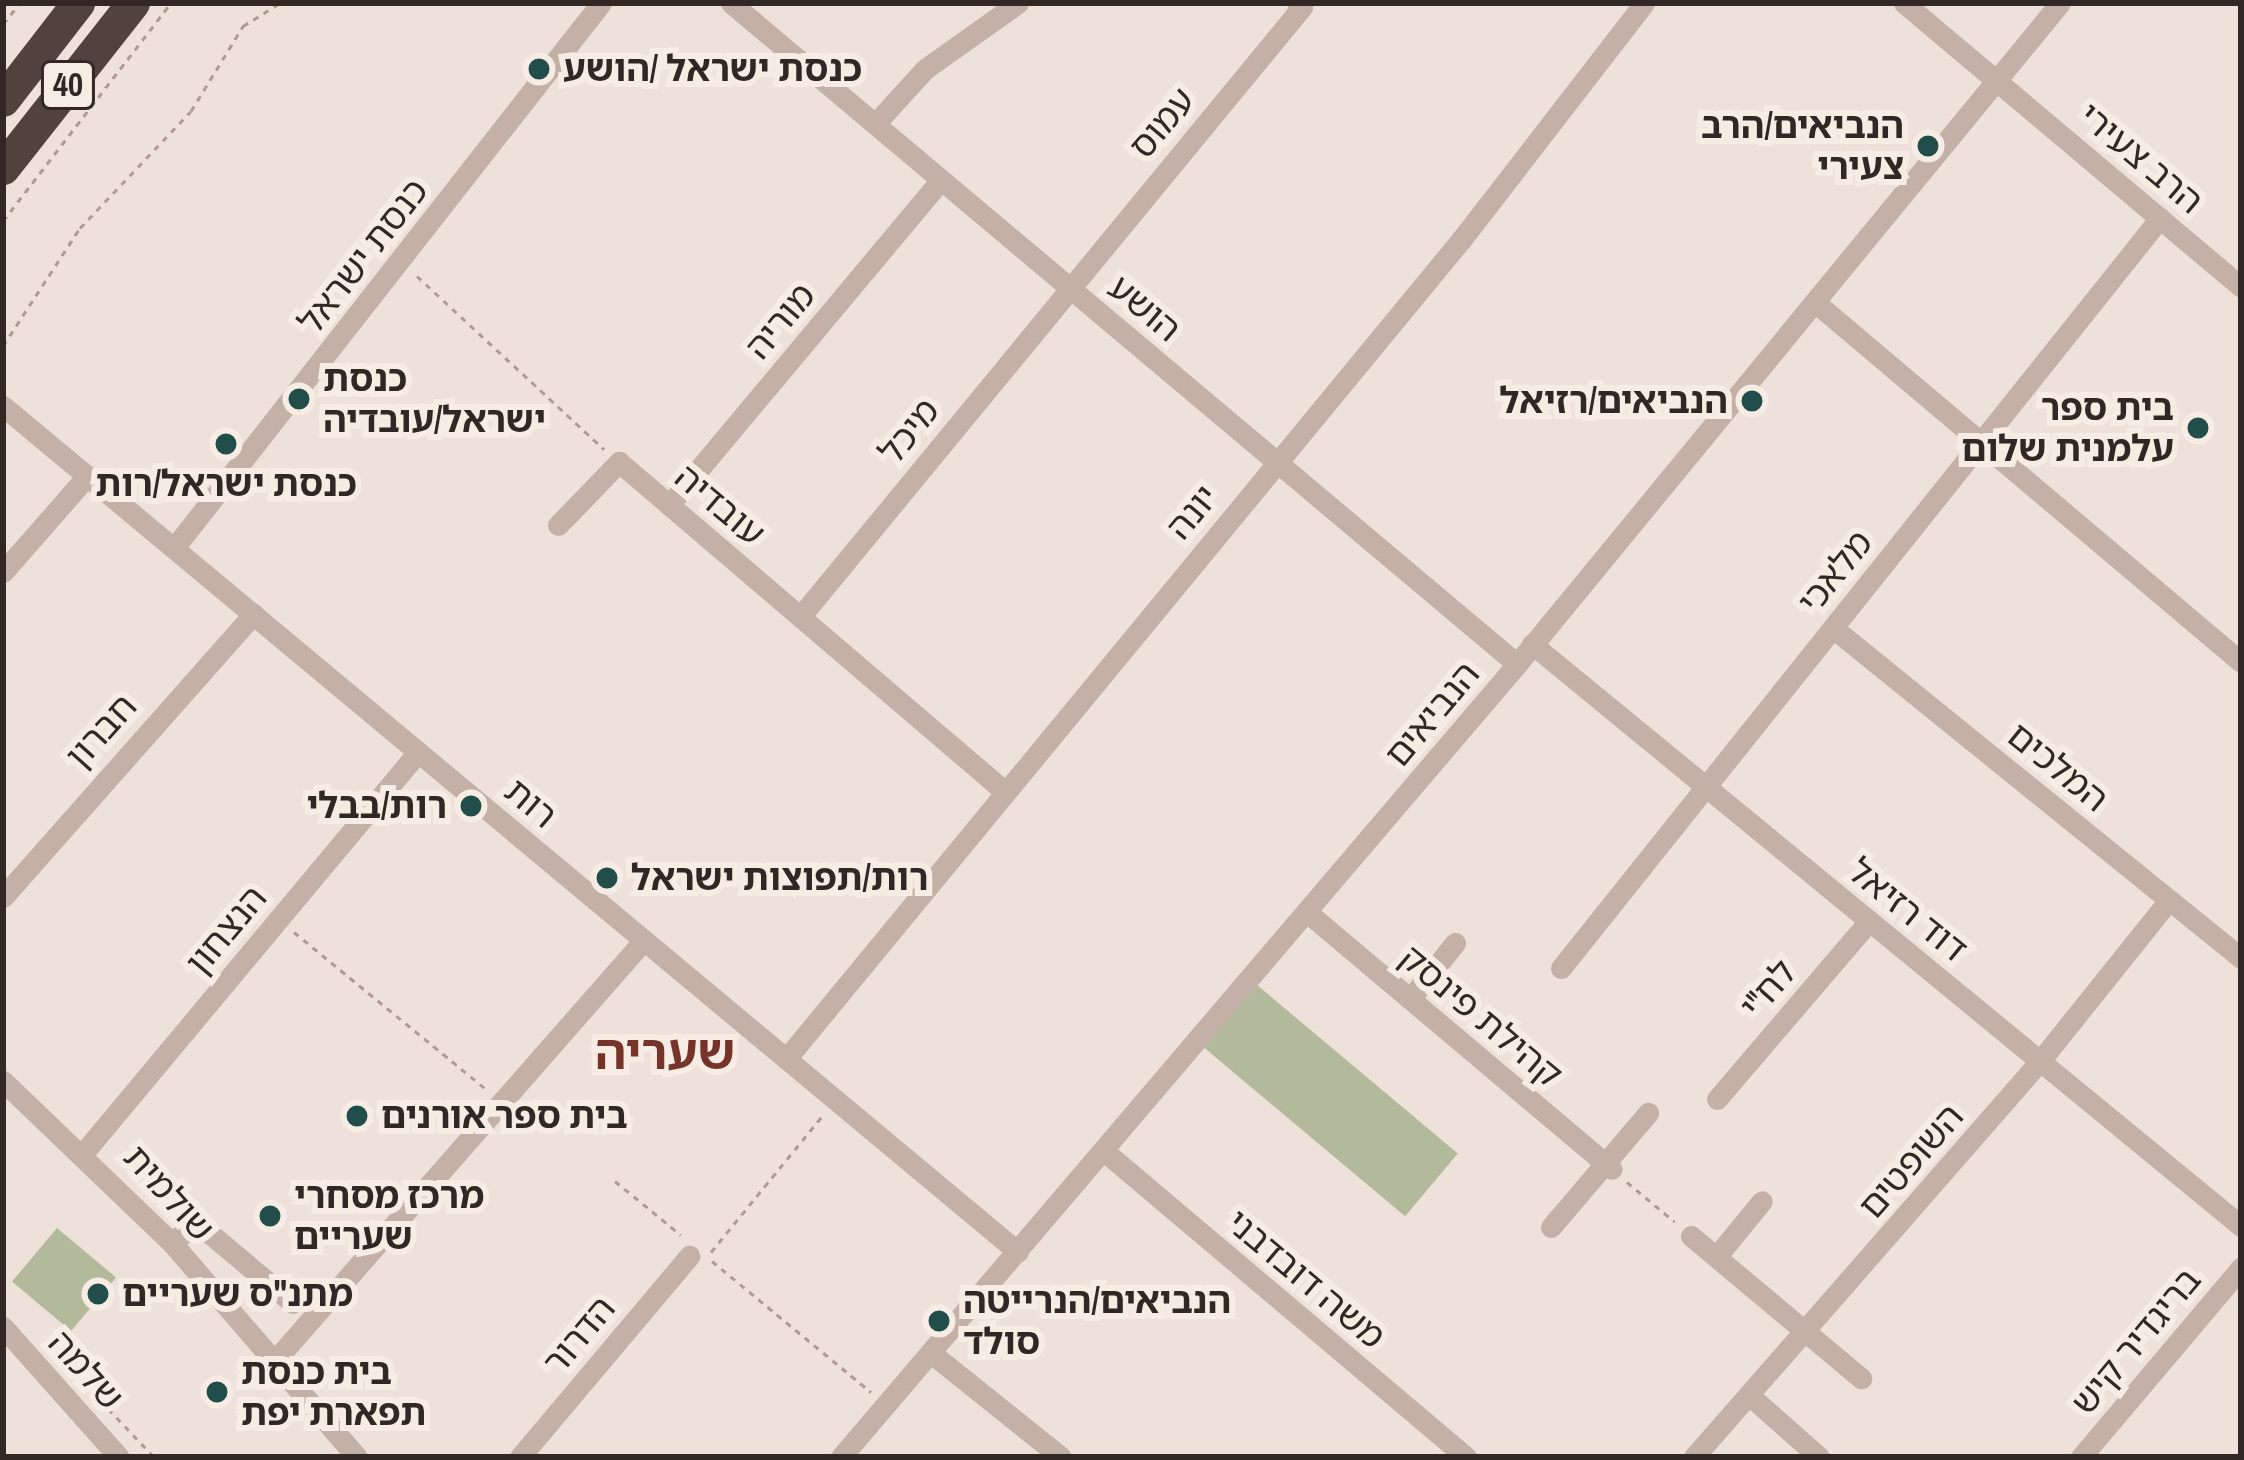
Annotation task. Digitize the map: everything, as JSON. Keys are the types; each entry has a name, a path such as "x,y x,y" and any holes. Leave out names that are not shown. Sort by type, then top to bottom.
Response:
{"highway":[{"name":"40","path":"3,100 78,3"},
{"name":"40","path":"3,168 133,3"}],"street":[{"name":"כנסת ישראל","path":"174,548 601,3"},
{"name":"הושע","path":"731,3 1517,664"},
{"path":"875,124 925,69 1018,3"},
{"name":"יונה","path":"786,1058 1278,460 1644,3"},
{"name":"הרב צעירי","path":"1904,3 2241,287"},
{"name":"הנביאים","path":"842,1457 1517,664 2060,3"},
{"name":"עמוס","path":"1068,287 1302,4"},
{"name":"מוריה","path":"669,505 941,180"},
{"name":"מלאכי","path":"1561,968 2160,218"},
{"name":"מיכל","path":"800,616 1068,287"},
{"path":"1816,303 2241,662"},
{"name":"רות","path":"3,406 1018,1252"},
{"path":"558,525 619,462"},
{"name":"עובדיה","path":"619,462 1004,790"},
{"path":"3,572 87,476"},
{"name":"חברון","path":"3,897 108,770 253,614"},
{"name":"המלכים","path":"1833,628 2241,958"},
{"name":"דוד רזיאל","path":"1532,644 2241,1226"},
{"name":"הנצחון","path":"86,1151 418,752"},
{"name":"השופטים","path":"1694,1457 2040,1061 2169,900"},
{"name":"קהילת פינסק","path":"1308,913 1608,1166"},
{"name":"לח\"י","path":"1717,1099 1869,921"},
{"path":"272,1365 644,940"},
{"path":"1409,999 1455,943"},
{"name":"שולמית","path":"3,1081 86,1151 357,1457"},
{"path":"1551,1227 1608,1166 1648,1113"},
{"name":"משה דובדבני","path":"1104,1151 1466,1457"},
{"path":"1716,1257 1762,1201"},
{"path":"172,1243 196,1222 293,1303"},
{"path":"1691,1235 1861,1378"},
{"name":"הדרור","path":"520,1457 689,1249"},
{"name":"בריגדיר קיש","path":"2081,1457 2241,1268"},
{"name":"שלמה","path":"3,1327 119,1457"},
{"path":"931,1353 1061,1457"},
{"path":"1750,1396 1820,1457"}],"path":[{"path":"3,24 20,3"},
{"path":"3,221 171,3"},
{"path":"3,346 80,228 191,111 243,26 280,3"},
{"name":"עובדיה","path":"402,262 619,462"},
{"path":"278,919 502,1102"},
{"path":"836,1100 707,1256 887,1404"},
{"path":"1608,1166 1691,1235"},
{"path":"615,1181 689,1249"},
{"path":"64,1362 154,1457"}],"green space":[{"path":"1251,980 1458,1154 1405,1216 1198,1043"},
{"path":"57,1228 116,1277 71,1331 12,1282"}],"place":[{"name":"כנסת ישראל /הושע","path":"539,69"},
{"name":"הנביאים/הרב צעירי","path":"1928,146"},
{"name":"כנסת ישראל/עובדיה","path":"299,399"},
{"name":"הנביאים/רזיאל","path":"1752,401"},
{"name":"בית ספר עלמנית שלום","path":"2198,428"},
{"name":"כנסת ישראל/רות","path":"226,444"},
{"name":"רות/בבלי","path":"471,806"},
{"name":"רות/תפוצות ישראל","path":"607,878"},
{"name":"בית ספר אורנים","path":"357,1116"},
{"name":"מרכז מסחרי שעריים","path":"270,1216"},
{"name":"מתנ\"ס שעריים","path":"98,1294"},
{"name":"הנביאים/הנרייטה סולד","path":"939,1321"},
{"name":"בית כנסת תפארת יפת","path":"217,1392"}],"district":[{"name":"שעריה","path":"665,1052"}]}
